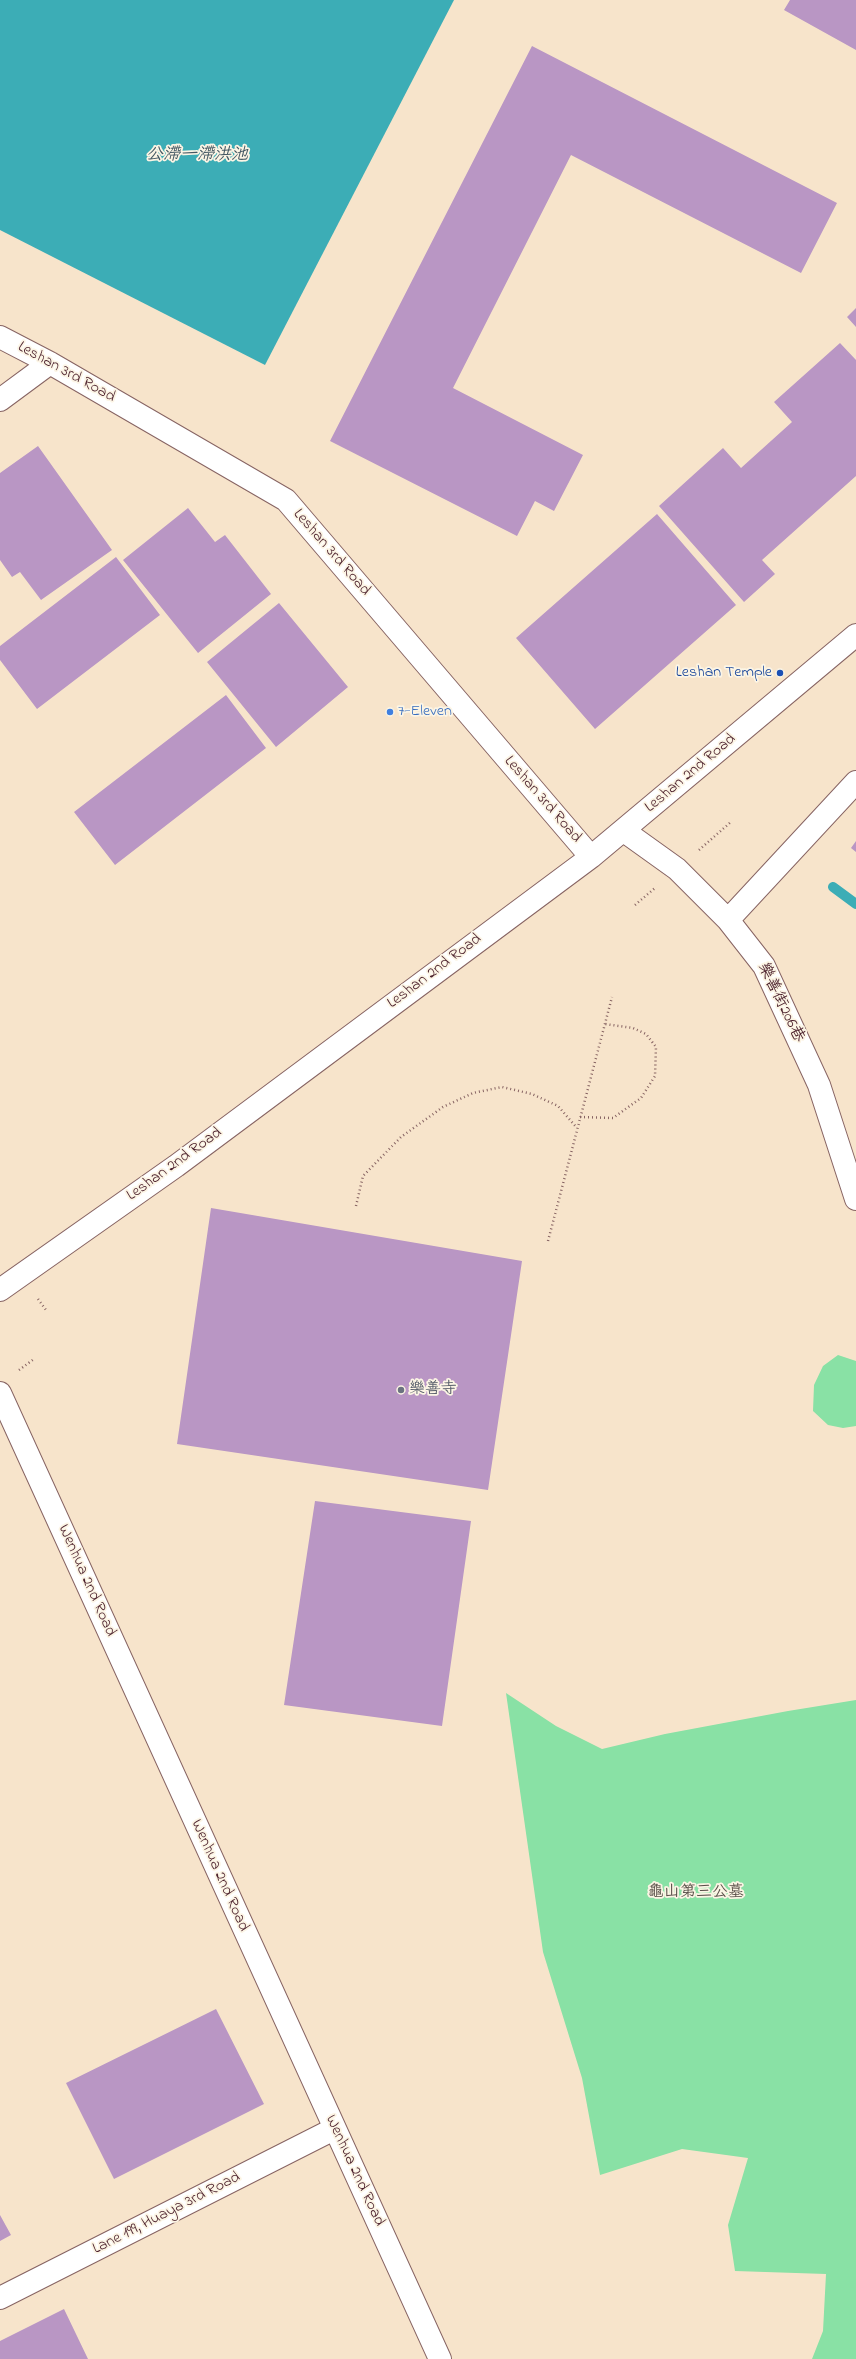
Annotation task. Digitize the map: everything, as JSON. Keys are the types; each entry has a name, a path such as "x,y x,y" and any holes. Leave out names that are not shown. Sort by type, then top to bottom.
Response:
{"street":[{"name":"Leshan 3rd Road","path":"0,337 50,362 286,500 591,857"},
{"path":"0,400 50,362"},
{"name":"Leshan 2nd Road","path":"0,1290 176,1166 591,857 624,831 856,635"},
{"path":"728,920 856,782"},
{"name":"樂善街206巷","path":"624,831 677,869 728,920 764,966 818,1085 856,1199"},
{"name":"Wenhua 2nd Road","path":"0,1393 440,2359"},
{"name":"Lane 199, Huaya 3rd Road","path":"0,2298 334,2129"}],"path":[{"path":"548,1241 612,997"},
{"path":"580,1117 613,1118 641,1098 655,1076 656,1047 646,1034 633,1028 605,1024"},
{"path":"356,1206 363,1176 401,1137 444,1107 473,1093 502,1087 532,1094 558,1106 578,1128"}],"green space":[{"path":"838,1355 856,1361 856,1426 843,1428 828,1425 813,1411 814,1385 823,1366"},
{"name":"龜山第三公墓","path":"506,1693 556,1726 602,1749 665,1734 856,1700 856,2359 812,2359 823,2331 826,2274 735,2271 728,2225 748,2158 682,2149 600,2175 582,2078 543,1952"}],"water":[{"name":"公滯一滯洪池","path":"0,0 454,0 265,365 0,230"}],"building":[{"path":"790,0 856,0 856,50 784,10"},
{"path":"532,46 837,203 801,273 571,155 453,388 583,455 554,511 535,501 517,536 330,441"},
{"path":"856,308 856,327 847,317"},
{"path":"840,343 856,360 856,476 762,560 775,574 744,602 659,506 723,448 741,468 792,422 774,402"},
{"path":"38,446 112,550 41,600 20,572 12,577 0,560 0,473"},
{"path":"188,508 215,542 225,535 271,594 198,653 123,560"},
{"path":"657,514 736,605 595,729 516,638"},
{"path":"116,557 160,615 37,709 0,660 0,646"},
{"path":"279,603 348,687 276,747 207,662"},
{"path":"226,695 266,748 115,865 74,812"},
{"path":"856,841 856,852 851,848"},
{"name":"樂善寺","path":"211,1208 522,1261 488,1490 177,1444"},
{"path":"315,1501 471,1521 442,1726 284,1705"},
{"path":"216,2009 264,2104 114,2179 66,2083"},
{"path":"0,2215 11,2235 0,2241"},
{"path":"64,2309 88,2359 0,2359 0,2341"}],"waterway":[{"path":"833,887 856,904"}],"place":[{"name":"Leshan Temple","path":"780,673"},
{"name":"7-Eleven","path":"390,712"},
{"name":"樂善寺","path":"401,1390"}]}
